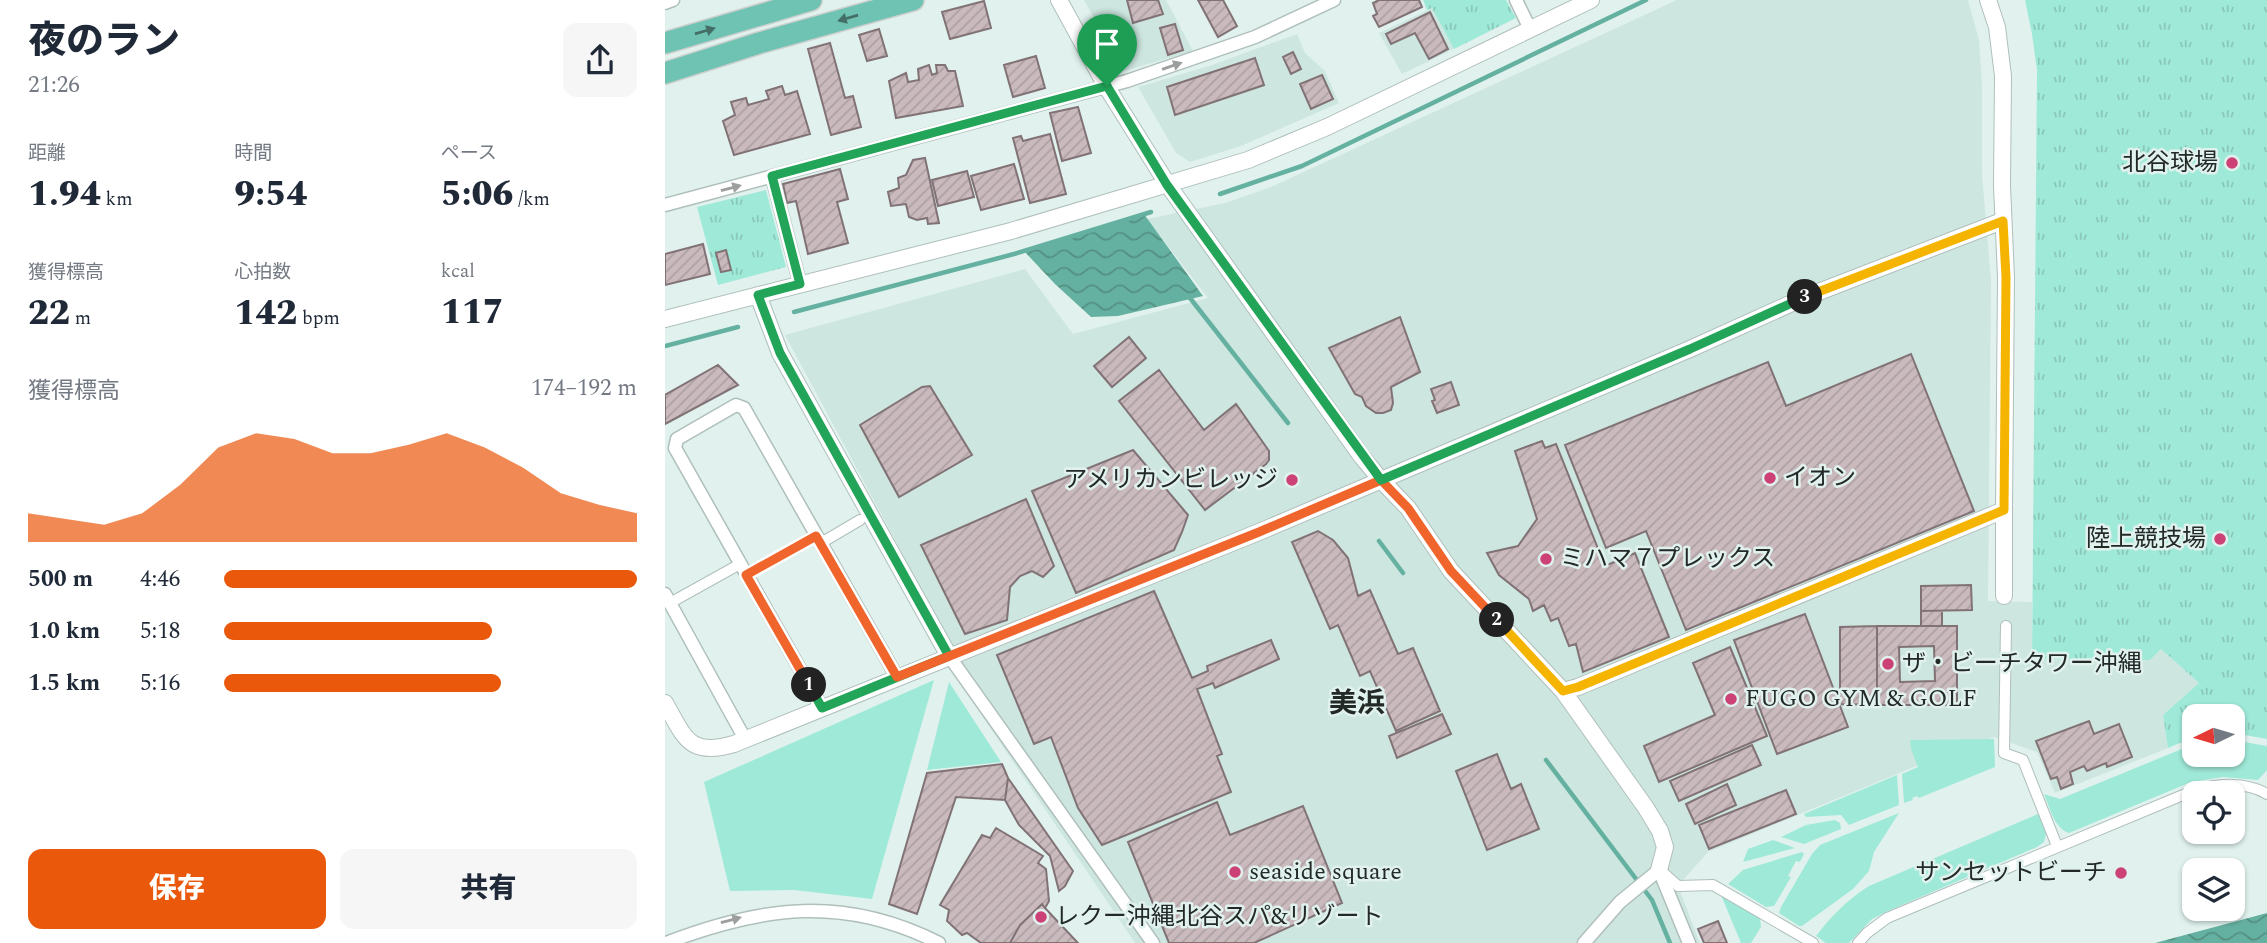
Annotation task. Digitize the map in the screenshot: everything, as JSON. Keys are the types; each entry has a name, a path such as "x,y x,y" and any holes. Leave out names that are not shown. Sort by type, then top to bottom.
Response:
{"highway":[{"path":"665,43 811,0"},
{"path":"665,73 759,43 913,0"}],"street":[{"path":"665,3 673,0"},
{"path":"1059,0 1167,185 1381,480 1408,508 1451,571 1563,691 1660,831 1665,847 1659,870 1620,902 1584,943"},
{"path":"665,205 1107,86 1255,37 1334,0"},
{"path":"1516,0 1530,29"},
{"path":"665,319 1011,231 1167,185 1284,146 1591,0"},
{"path":"1987,0 1997,27 2001,51 2006,277 2004,596"},
{"path":"772,176 800,284"},
{"path":"667,710 687,740 701,748 715,750 1259,532 1803,298 2003,221"},
{"path":"758,295 780,353 949,656 1153,943"},
{"path":"822,708 675,449 677,439 736,405 744,408 897,677"},
{"path":"1563,691 2004,510"},
{"path":"745,739 667,598 860,520"},
{"path":"2006,626 2004,753 2023,760 2057,845"},
{"path":"1857,943 1887,918 2057,845 2202,788 2224,784 2266,791"},
{"path":"1659,870 1689,943"},
{"path":"1659,870 1678,886 1713,885 1813,943"},
{"path":"666,943 736,919 800,911 865,917 909,930 939,943"}],"shaded area":[{"path":"1084,0 1166,0 1193,51 1124,71"},
{"name":"アメリカンビレッジ","path":"1677,0 1968,0 1979,40 1982,175 1991,281 1988,601 2032,602 2032,659 2150,660 2161,649 2199,683 2163,715 2168,748 2055,793 2037,752 1994,737 1708,852 1678,886 1700,943 1135,943 950,668 963,660 949,656 900,549 785,335 1025,269 1073,334 1208,298 1147,219 1225,203 1271,187"},
{"path":"1432,8 1454,49 1402,74 1379,33"},
{"path":"1297,34 1305,53 1325,71 1339,103 1241,146 1190,162 1176,153 1138,87 1212,65"}],"green space":[{"path":"1423,0 1506,0 1516,18 1454,49 1432,8 1427,10"},
{"path":"2025,0 2267,0 2267,739 2245,735 2245,704 2182,704 2182,742 2168,748 2163,715 2199,683 2161,649 2150,660 2032,659 2037,70"},
{"path":"766,190 786,267 718,285 697,207"},
{"path":"934,680 872,899 794,890 730,891 704,782"},
{"path":"949,682 1001,762 927,770"},
{"path":"1994,739 1995,767 1904,803 1902,774 1918,767 1910,740"},
{"path":"2245,742 2267,746 2267,770 2258,780 2223,777 2182,781 2182,786 2069,833 2056,822 2044,794 2060,799 2182,749 2182,767 2245,767"},
{"path":"1897,775 1899,805 1849,825 1841,815 1806,817 1804,814"},
{"path":"1899,813 1874,852 1869,871 1853,889 1802,926 1779,913 1812,854 1820,845"},
{"path":"2038,814 2046,833 2044,842 2037,847 1872,919 1849,943 1826,943 1816,936 1840,908 1869,886"},
{"path":"1835,820 1840,823 1841,829 1804,844 1781,837 1806,825"},
{"path":"1773,840 1795,848 1743,862 1748,849"},
{"path":"1802,852 1804,854 1800,862 1796,861 1788,876 1791,877 1774,906 1766,907 1728,884 1743,870"},
{"path":"1721,895 1760,918 1761,927 1751,943 1741,943"}],"water":[{"path":"1144,214 1203,296 1118,316 1091,317 1024,251"},
{"path":"2267,913 2267,943 2155,943 2245,921"}],"building":[{"path":"1127,0 1158,0 1163,14 1133,23"},
{"path":"1198,0 1223,0 1237,26 1218,37"},
{"path":"1379,0 1419,0 1422,7 1379,27 1373,16 1377,14 1373,3"},
{"path":"984,1 991,28 950,39 942,12"},
{"path":"1430,12 1448,49 1429,59 1415,33 1391,44 1386,34"},
{"path":"1175,24 1183,50 1168,55 1160,28"},
{"path":"879,29 887,56 867,61 859,35"},
{"path":"830,43 845,98 853,96 861,127 831,135 808,49"},
{"path":"1293,52 1301,69 1291,74 1283,57"},
{"path":"1036,56 1045,88 1013,97 1004,65"},
{"path":"1255,58 1264,85 1175,115 1167,87"},
{"path":"929,65 932,75 937,73 936,65 945,65 948,71 955,71 963,106 896,118 889,81 906,73 908,82 919,80 918,69"},
{"path":"1322,75 1333,99 1311,109 1300,84"},
{"path":"782,86 785,95 797,91 810,134 734,155 723,121 735,115 731,102 746,98 748,105 769,99 766,91"},
{"path":"1078,107 1091,153 1062,161 1050,113"},
{"path":"1050,134 1066,194 1030,203 1013,138 1021,136 1023,141"},
{"path":"925,158 939,223 928,224 927,218 917,220 909,217 906,204 891,206 888,192 899,188 898,178 906,175 913,160"},
{"path":"1014,164 1024,199 981,210 971,176"},
{"path":"840,169 848,199 837,202 848,243 808,254 796,201 787,203 783,184"},
{"path":"967,171 974,197 938,206 932,180"},
{"path":"703,244 710,274 665,285 665,254"},
{"path":"726,250 731,270 721,272 716,253"},
{"path":"1400,317 1420,372 1391,387 1391,410 1376,413 1366,406 1362,397 1355,394 1329,348"},
{"path":"1129,337 1146,358 1112,387 1094,366"},
{"name":"イオン","path":"1911,354 1974,511 1686,630 1646,531 1606,548 1565,445 1768,362 1786,406"},
{"path":"718,365 738,385 665,424 665,395"},
{"path":"1159,370 1204,430 1236,404 1269,451 1266,464 1205,510 1119,401"},
{"path":"1451,382 1459,405 1437,413 1431,389"},
{"path":"930,386 972,455 899,497 860,425 922,387"},
{"name":"ミハマ７プレックス","path":"1542,441 1545,448 1556,444 1605,566 1635,553 1669,637 1583,672 1576,644 1569,646 1558,618 1551,621 1544,605 1533,611 1529,599 1499,575 1487,553 1518,546 1537,519 1515,451"},
{"path":"1133,450 1188,515 1182,532 1174,550 1076,593 1032,491"},
{"path":"1026,499 1054,566 1043,577 1032,571 1020,576 1010,587 1007,620 965,634 921,545"},
{"path":"1318,531 1333,540 1348,558 1358,596 1370,590 1398,654 1413,648 1440,711 1396,731 1370,671 1360,676 1338,625 1330,629 1292,542"},
{"path":"1971,585 1972,610 1921,611 1921,586"},
{"path":"1154,591 1192,678 1208,671 1207,666 1271,640 1279,659 1215,688 1213,683 1197,689 1222,754 1217,756 1231,792 1102,845 1078,808 1051,737 1034,744 997,655"},
{"path":"1921,611 1942,611 1942,626 1921,626"},
{"path":"1805,614 1848,727 1777,754 1734,640"},
{"name":"ザ・ビーチタワー沖縄","path":"1877,626 1957,626 1957,705 1877,705","holes":["1934,646 1935,681 1900,682 1899,647"]},
{"path":"1877,626 1877,705 1840,704 1840,627"},
{"path":"1730,647 1767,736 1659,782 1644,746 1715,715 1693,663"},
{"path":"1442,714 1451,734 1397,758 1389,736"},
{"path":"2089,721 2094,734 2119,724 2132,757 2107,767 2106,763 2087,771 2084,766 2070,772 2073,784 2061,789 2057,777 2051,779 2036,741"},
{"path":"1752,745 1761,765 1679,801 1670,781"},
{"path":"1497,754 1511,789 1521,784 1539,829 1487,850 1456,771"},
{"path":"1002,764 1008,778 1005,800 956,797 917,914 889,904 927,773"},
{"path":"1008,778 1073,871 1059,891 1050,856 1019,825 1005,800"},
{"path":"1727,784 1736,805 1695,824 1686,804"},
{"path":"1786,790 1796,814 1709,849 1699,825"},
{"name":"seaside square","path":"1217,802 1230,835 1303,806 1342,903 1254,943 1169,943 1128,842"},
{"path":"996,828 1043,856 1038,863 1046,869 1049,901 1045,908 1042,904 1020,925 1010,943 981,943 967,933 962,935 947,921 949,910 940,905 982,835 990,838"},
{"name":"レクー沖縄北谷スパ&リゾート","path":"1042,904 1078,943 1010,943 1020,925"},
{"path":"1718,921 1727,943 1704,943 1698,929"}],"waterway":[{"path":"1220,194 1302,166 1646,0"},
{"path":"794,312 1014,254 1151,212"},
{"path":"1190,298 1288,423"},
{"path":"665,346 738,327"},
{"path":"1379,541 1403,573"},
{"path":"1546,760 1652,900 1670,943"}],"place":[{"name":"北谷球場","path":"2232,163"},
{"name":"イオン","path":"1770,478"},
{"name":"アメリカンビレッジ","path":"1292,480"},
{"name":"陸上競技場","path":"2220,539"},
{"name":"ミハマ７プレックス","path":"1546,559"},
{"name":"ザ・ビーチタワー沖縄","path":"1888,664"},
{"name":"FUGO GYM & GOLF","path":"1731,699"},
{"name":"seaside square","path":"1235,872"},
{"name":"サンセットビーチ","path":"2121,873"},
{"name":"レクー沖縄北谷スパ&リゾート","path":"1041,917"}],"district":[{"name":"美浜","path":"1357,703"}],"route":[{"path":"1107,86 772,176 800,284 758,295 768,325 780,353 949,656 822,708 746,575 816,536 897,677 949,656 1152,574 1259,532 1381,480 1408,508 1451,571 1563,691 2004,510 2006,277 2003,221 1803,298 1381,480 1167,185 1107,86"}]}
